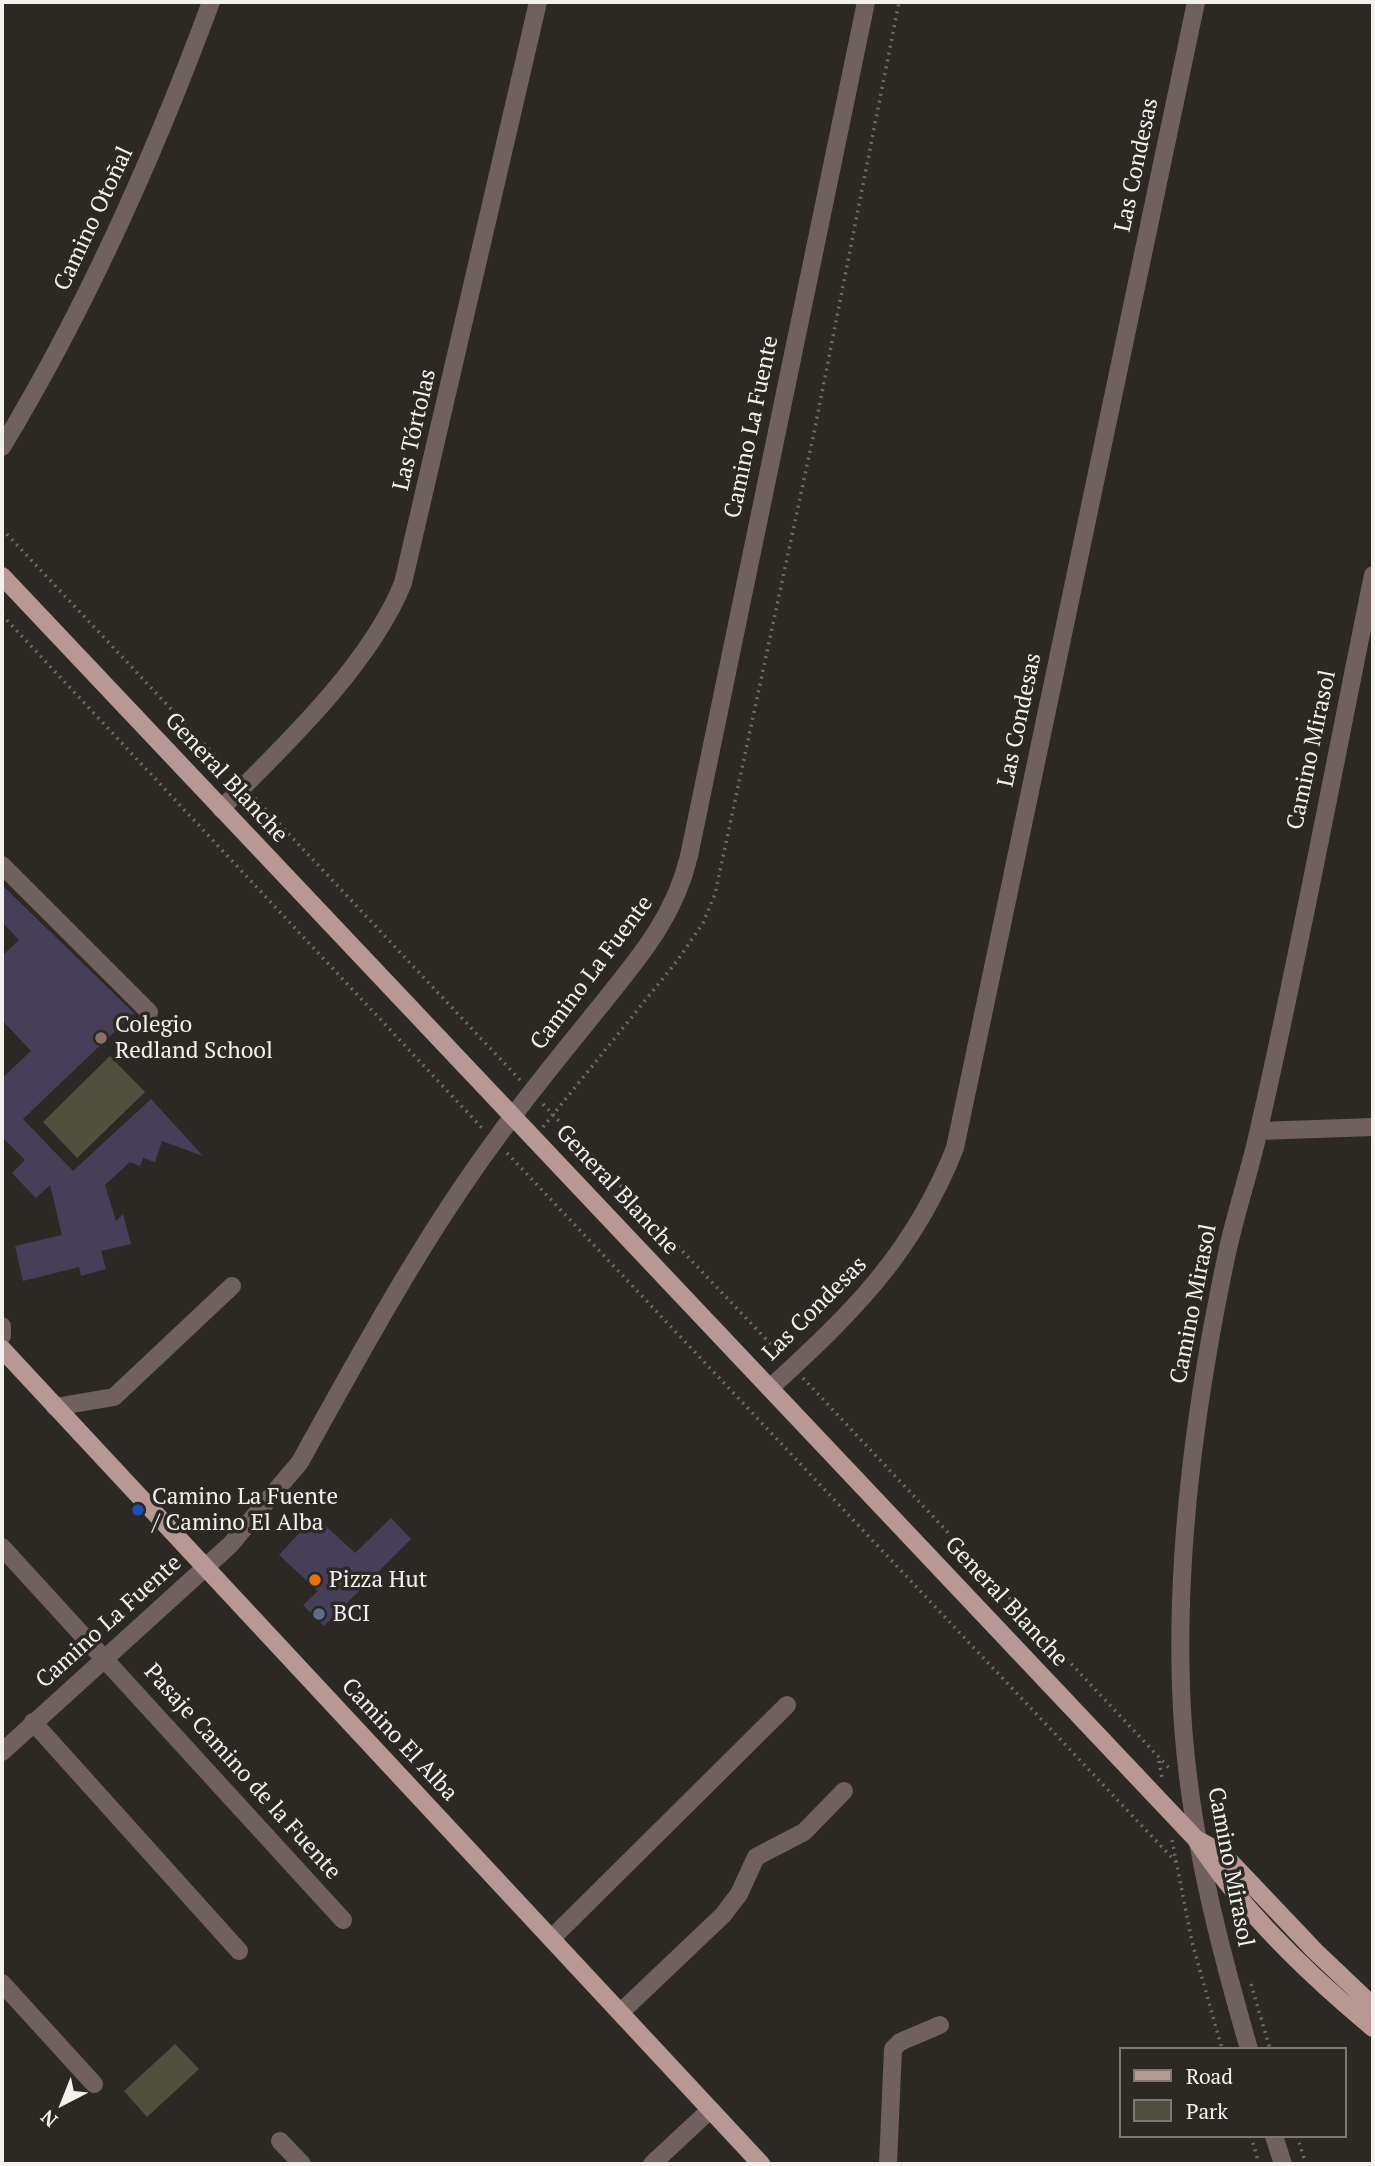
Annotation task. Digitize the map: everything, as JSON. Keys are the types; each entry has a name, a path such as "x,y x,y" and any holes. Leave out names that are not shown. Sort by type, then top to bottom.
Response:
{"main road":[{"name":"General Blanche","path":"2,576 1195,1839 1219,1876 1323,1983 1373,2028"},
{"name":"Camino El Alba","path":"2,1349 761,2164"},
{"name":"General Blanche","path":"1195,1839 1222,1853 1315,1951 1373,2006"}],"street":[{"name":"Camino Otoñal","path":"2,447 51,361 124,216 174,100 211,2"},
{"name":"Las Tórtolas","path":"221,809 357,663 386,621 403,583 538,2"},
{"name":"Camino La Fuente","path":"2,1752 105,1656 205,1569 254,1520 300,1462 427,1239 495,1140 660,929 684,875 866,2"},
{"name":"Las Condesas","path":"770,1388 868,1295 897,1258 927,1210 955,1148 1196,2"},
{"name":"Camino Mirasol","path":"1247,2047 1216,1934 1195,1839 1189,1787 1181,1687 1189,1493 1216,1309 1259,1131 1373,575"},
{"path":"2,865 149,1012"},
{"path":"1259,1131 1373,1127"},
{"path":"55,1407 114,1397 232,1286"},
{"path":"2,1326 2,1336"},
{"name":"Pasaje Camino de la Fuente","path":"2,1547 105,1656 343,1920"},
{"path":"552,1938 787,1705"},
{"path":"33,1722 239,1951"},
{"path":"621,2012 732,1905 755,1857 804,1832 844,1790"},
{"path":"2,1983 94,2084"},
{"path":"888,2164 892,2049 900,2042 940,2025"},
{"path":"652,2164 710,2110"},
{"path":"1275,2138 1283,2164"},
{"path":"281,2141 302,2164"}],"path":[{"path":"2,529 1157,1758 1189,1787"},
{"path":"2,615 1176,1862 1192,1942 1221,2047"},
{"path":"1250,1981 1269,2047"},
{"path":"1252,2138 1259,2164"},
{"path":"1298,2138 1306,2164"}],"green space":[{"path":"110,1056 145,1092 77,1158 43,1122"},
{"path":"175,2044 199,2069 147,2117 124,2091"}],"building":[{"path":"2,885 134,1013 23,1119 73,1171 151,1099 203,1156 162,1141 155,1162 143,1158 140,1166 130,1162 105,1185 116,1221 123,1214 131,1244 101,1251 106,1269 81,1276 79,1267 23,1281 15,1246 62,1235 50,1185 36,1198 12,1173 25,1160 2,1137 2,1078 31,1051 2,1020 2,956 19,940 2,922"},
{"path":"315,1516 355,1553 391,1518 411,1539 324,1626 303,1605 318,1591 279,1555"}],"place":[{"name":"Colegio Redland School","path":"101,1038"},
{"name":"Camino La Fuente / Camino El Alba","path":"138,1510"},
{"name":"Pizza Hut","path":"315,1580"},
{"name":"BCI","path":"319,1614"}]}
